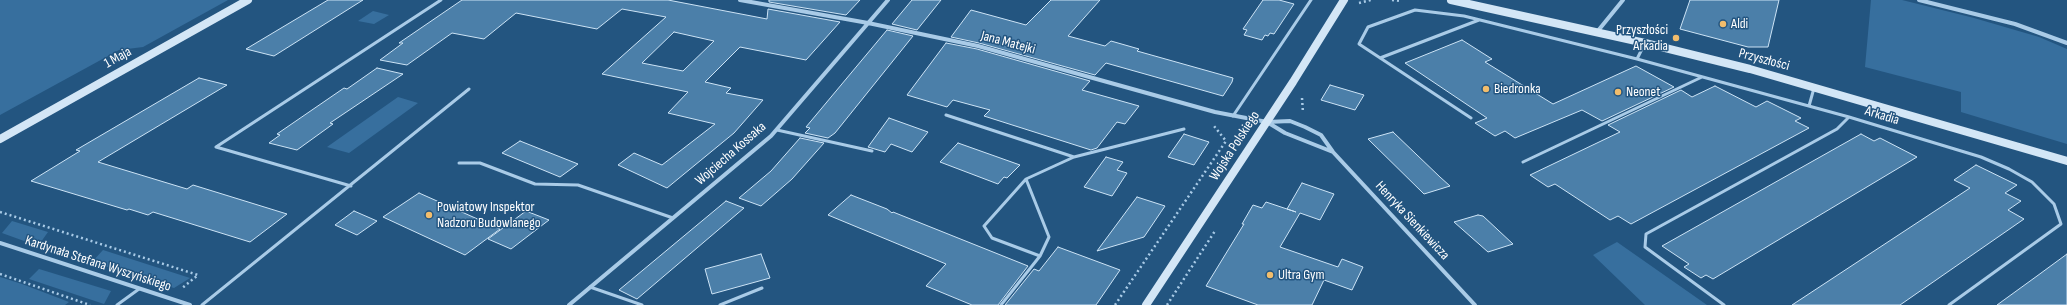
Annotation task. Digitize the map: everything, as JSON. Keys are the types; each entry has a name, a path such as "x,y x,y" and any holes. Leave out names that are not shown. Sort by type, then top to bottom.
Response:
{"street":[{"name":"1 Maja","path":"0,139 248,0"},
{"name":"Jana Matejki","path":"740,0 868,23 978,46 1214,112 1267,122"},
{"name":"Wojciecha Kossaka","path":"568,305 777,130 888,0"},
{"name":"Wojska Polskiego","path":"1146,305 1267,122 1344,0"},
{"name":"Przyszłości","path":"1451,0 1645,43 1814,86 2067,161"},
{"path":"1596,32 1623,0"},
{"path":"1919,0 2015,24 2067,43"},
{"name":"Henryka Sienkiewicza","path":"1267,122 1290,122 1321,135 1334,152 1474,305"},
{"name":"Henryka Sienkiewicza","path":"1267,122 1285,133 1334,152"},
{"name":"Kardynała Stefana Wyszyńskiego","path":"0,243 190,305"}],"lane":[{"path":"350,186 216,147 441,0"},
{"path":"1233,116 1311,0"},
{"path":"1471,118 1359,44 1368,26 1415,10 1464,16 1637,59 1849,117"},
{"path":"1380,58 1480,20"},
{"path":"1637,59 1645,43"},
{"path":"1523,162 1702,77"},
{"path":"1809,106 1814,86"},
{"path":"202,305 469,89"},
{"path":"946,115 1074,158"},
{"name":"Arkadia","path":"1724,305 1645,247 1646,234 1837,130 1849,117 1981,157 2009,169 2032,182 2054,204 2061,224 1949,305"},
{"path":"1040,256 992,238 984,226 1026,179 1074,158 1184,129"},
{"path":"777,130 872,151"},
{"path":"459,163 480,163 535,184 578,185 673,218"},
{"path":"1001,305 1040,256 1049,237 1026,179"},
{"path":"590,287 642,305"},
{"path":"720,305 762,288"},
{"path":"117,305 139,289"}],"path":[{"path":"1356,8 1360,2 1371,0"},
{"path":"1304,95 1301,100 1305,127"},
{"path":"1115,305 1226,142 1209,120 1214,112"},
{"path":"0,212 198,275 169,298"},
{"path":"1167,305 1218,226"},
{"path":"0,274 90,305"},
{"path":"81,305 85,303"}],"shaded area":[{"path":"0,0 228,0 143,47 119,50 0,115"},
{"path":"1871,0 1902,0 1974,18 2039,37 2067,49 2067,144 1961,112 1961,92 1865,67"},
{"path":"373,11 389,15 374,24 358,21"},
{"path":"398,97 418,103 349,153 327,147"},
{"path":"12,221 48,232 38,246 2,233"},
{"path":"1617,242 1707,305 1645,305 1593,255"},
{"path":"103,250 190,278 174,288 92,262"},
{"path":"39,269 111,291 104,304 29,279"},
{"path":"0,277 69,302 65,305 0,305"}],"building":[{"path":"328,0 363,0 274,56 246,49"},
{"path":"462,0 668,0 767,19 768,9 840,22 806,60 740,47 705,82 731,88 726,93 763,100 734,133 667,188 618,165 634,153 662,165 715,124 668,113 688,92 602,74 666,17 622,9 597,29 516,13 484,39 452,33 407,65 380,60 403,43 399,43","holes":["674,32 714,41 683,71 642,63"]},
{"path":"769,0 860,0 846,15 769,2"},
{"path":"912,0 941,0 917,30 892,24"},
{"path":"1051,0 1100,0 1068,36 1105,46 1111,41 1139,49 1137,51 1233,78 1232,82 1223,96 1106,63 1095,75 979,43 951,37 971,10 1026,25"},
{"path":"1263,0 1279,0 1294,4 1274,34 1270,33 1268,36 1265,35 1262,40 1244,35 1247,30 1243,29"},
{"name":"Aldi","path":"1690,0 1779,0 1768,47 1748,47 1680,29"},
{"path":"887,30 913,36 835,133 828,138 805,133 810,128 806,127"},
{"name":"Biedronka","path":"1462,40 1492,59 1485,62 1553,104 1636,66 1674,87 1602,121 1582,110 1515,138 1505,131 1495,136 1475,123 1487,118 1405,63"},
{"path":"946,43 977,49 1090,81 1082,90 1139,106 1125,124 1117,122 1097,148 1091,150 984,116 990,110 953,100 947,107 907,95"},
{"path":"377,68 403,74 330,123 333,124 297,150 269,143 280,135 277,134 344,88 347,89"},
{"path":"199,78 227,85 98,162 187,189 193,185 287,214 250,242 153,212 148,215 129,209 127,210 31,181 80,151 76,150"},
{"path":"1330,85 1364,95 1355,110 1321,100"},
{"path":"1715,86 1756,107 1767,101 1801,118 1795,121 1809,128 1631,224 1618,216 1610,220 1555,184 1548,187 1530,175 1620,132 1608,125 1681,90 1692,97"},
{"path":"889,118 928,132 912,152 891,144 885,152 868,147"},
{"path":"1393,132 1450,186 1424,194 1368,139"},
{"path":"1184,134 1209,142 1194,165 1168,157"},
{"path":"1861,134 1874,141 1880,138 1917,157 1713,279 1706,275 1701,278 1684,267 1689,264 1662,246"},
{"path":"800,138 824,143 792,179 761,206 739,198 771,171"},
{"path":"520,141 578,164 560,177 502,153"},
{"path":"958,143 1020,165 1007,178 1004,177 998,184 940,162"},
{"path":"1106,157 1123,162 1117,170 1127,173 1112,196 1084,187"},
{"path":"1976,165 2017,185 2005,193 2021,201 2008,210 2024,219 1900,305 1792,305 1970,188 1954,180"},
{"name":"Ultra Gym","path":"1302,183 1334,194 1320,220 1300,213 1280,247 1338,267 1342,259 1363,267 1352,290 1324,280 1312,305 1258,305 1206,286 1244,224 1242,224 1253,205 1262,208 1266,202 1287,209"},
{"path":"419,193 500,229 465,255 383,217"},
{"path":"851,195 887,209 892,213 893,212 1028,266 998,305 972,305 926,286 946,264 828,215"},
{"path":"1137,197 1165,206 1144,237 1097,251"},
{"path":"726,201 744,208 637,299 619,290"},
{"path":"354,211 377,221 357,235 335,225"},
{"path":"526,211 549,220 511,249 488,239"},
{"path":"1478,215 1483,216 1513,244 1488,252 1454,222"},
{"path":"1058,247 1120,270 1096,305 1005,305 1034,269 1039,271"},
{"path":"761,254 770,278 712,294 705,269"},
{"path":"2067,254 2067,305 1997,305 2037,276"}],"place":[{"name":"Aldi","path":"1723,24"},
{"name":"Przyszłości Arkadia","path":"1676,38"},
{"name":"Biedronka","path":"1486,89"},
{"name":"Neonet","path":"1618,92"},
{"name":"Powiatowy Inspektor Nadzoru Budowlanego","path":"429,215"},
{"name":"Ultra Gym","path":"1270,275"}]}
